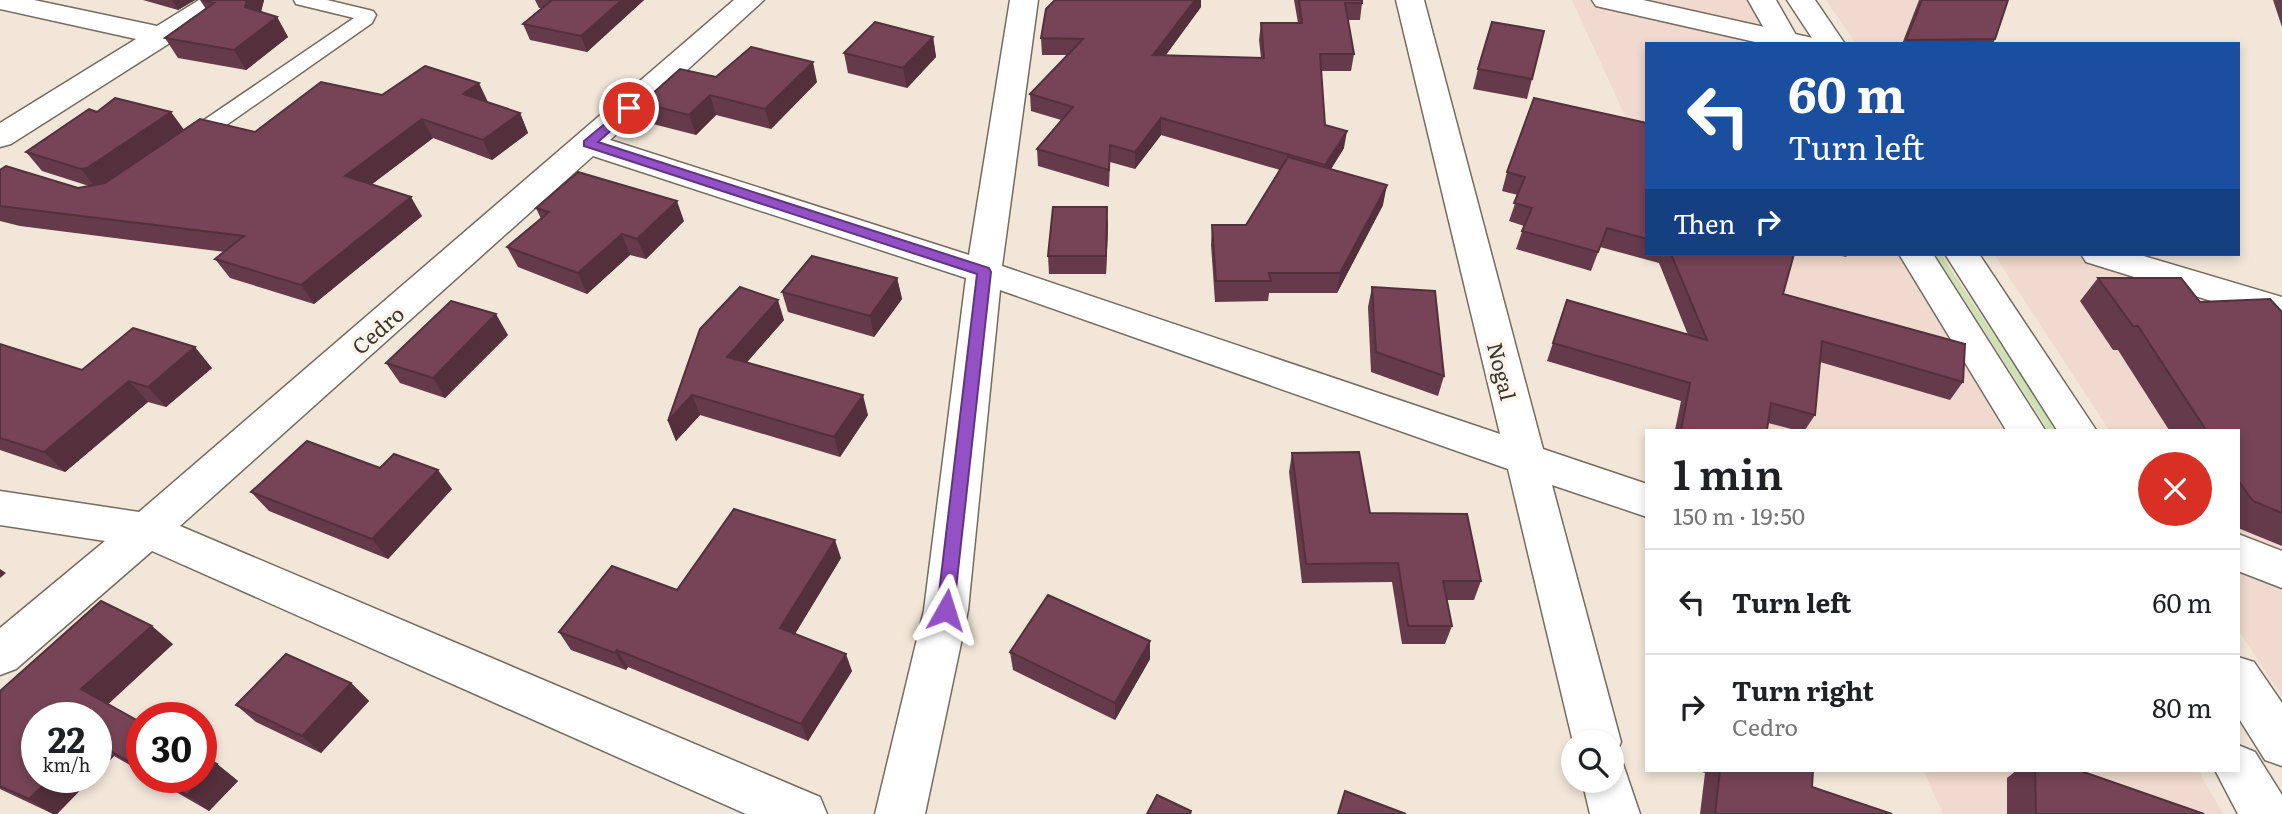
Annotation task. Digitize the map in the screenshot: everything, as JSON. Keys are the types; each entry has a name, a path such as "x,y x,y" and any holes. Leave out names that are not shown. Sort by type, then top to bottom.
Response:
{"street":[{"path":"0,137 218,0"},
{"name":"Cedro","path":"0,655 589,144 750,0"},
{"path":"900,814 946,610 984,272 1024,0"},
{"name":"Nogal","path":"1410,0 1594,730"},
{"path":"1606,0 1791,42"},
{"path":"1762,0 1791,42"},
{"path":"1801,0 1829,42"},
{"path":"0,1 162,36"},
{"path":"589,144 984,272 1645,500"},
{"path":"1917,256 2025,429"},
{"path":"1963,256 2076,429"},
{"path":"2105,256 2282,310"},
{"path":"0,508 147,530 802,814"},
{"path":"2240,553 2282,570"},
{"path":"2240,680 2282,744"},
{"path":"2240,771 2266,814"},
{"path":"1609,793 1615,814"}],"lane":[{"path":"167,156 365,19 366,15 303,0"}],"shaded area":[{"path":"1572,0 1750,0 1778,42 1645,42 1645,160"},
{"path":"1826,0 1943,0 1976,42 1855,42"},
{"path":"1689,256 1902,256 2002,429 1769,429"},
{"path":"1995,256 2146,256 2282,419 2282,697 2240,633 2240,429 2108,429"},
{"path":"1924,772 2199,772 2223,814 1943,814"}],"green space":[{"path":"1936,256 1942,256 2055,429 2047,429"}],"building":[{"path":"203,0 247,0 245,7 277,17 234,50 165,38 214,3"},
{"path":"552,0 622,0 581,36 523,24"},
{"path":"1055,0 1195,0 1153,55 1264,58 1261,23 1302,23 1299,0 1362,0 1362,3 1345,3 1354,54 1320,54 1325,125 1347,131 1325,165 1161,118 1135,152 1110,145 1109,170 1037,149 1073,107 1030,94 1083,39 1041,38 1046,9"},
{"path":"1922,0 2008,0 1995,39 1906,40"},
{"path":"875,22 933,37 903,68 844,53"},
{"path":"1492,22 1544,31 1532,79 1478,69"},
{"path":"751,47 813,62 765,109 710,95 689,115 642,103 680,69 716,77"},
{"path":"425,66 479,83 463,94 520,113 483,140 422,119 345,176 411,197 301,285 215,259 244,236 0,206 0,170 6,166 78,188 105,183 200,119 255,132 321,82 382,95"},
{"path":"115,98 171,112 87,168 81,169 26,152 89,109 97,112"},
{"path":"1534,98 1645,123 1645,238 1607,228 1598,252 1522,231 1532,208 1514,203 1525,177 1507,172"},
{"path":"1288,157 1387,185 1340,273 1269,273 1271,281 1216,281 1212,225 1246,225"},
{"path":"578,172 677,201 637,239 622,234 578,273 507,247 549,212 536,208"},
{"path":"1053,207 1107,207 1106,256 1048,256"},
{"path":"812,256 897,278 870,316 782,292"},
{"path":"1672,256 1793,256 1783,294 1965,344 1963,382 1822,341 1815,415 1771,403 1767,429 1681,429 1690,383 1553,343 1567,300 1707,340"},
{"path":"2098,278 2181,278 2200,302 2270,299 2282,312 2282,513 2253,501 2240,483 2240,429 2205,429 2138,326 2133,326"},
{"path":"740,287 778,300 727,357 863,395 834,437 692,395 668,421 700,329"},
{"path":"1372,287 1435,291 1444,376 1376,352"},
{"path":"451,301 496,314 433,378 386,363"},
{"path":"133,328 195,347 148,387 129,381 44,452 0,438 0,344 82,370"},
{"path":"307,441 380,468 394,454 438,470 372,539 251,492"},
{"path":"1359,452 1370,513 1467,514 1481,581 1443,581 1452,626 1408,626 1398,563 1306,564 1292,453"},
{"path":"734,509 835,540 780,628 846,654 801,724 617,650 615,653 559,632 612,566 677,590"},
{"path":"1048,595 1150,641 1115,703 1010,652"},
{"path":"101,601 152,626 81,689 104,702 21,702 21,793 35,793 29,799 0,786 0,691"},
{"path":"286,654 351,683 302,736 236,705"},
{"path":"112,706 126,714 126,760 112,752"},
{"path":"1720,772 1813,772 1812,787 1892,814 1715,814"},
{"path":"2035,772 2084,772 2204,814 2036,814"},
{"path":"1345,791 1406,814 1338,814"},
{"path":"1157,795 1191,811 1190,814 1147,814"}],"route":[{"path":"629,108 589,144 984,272 946,610"}]}
